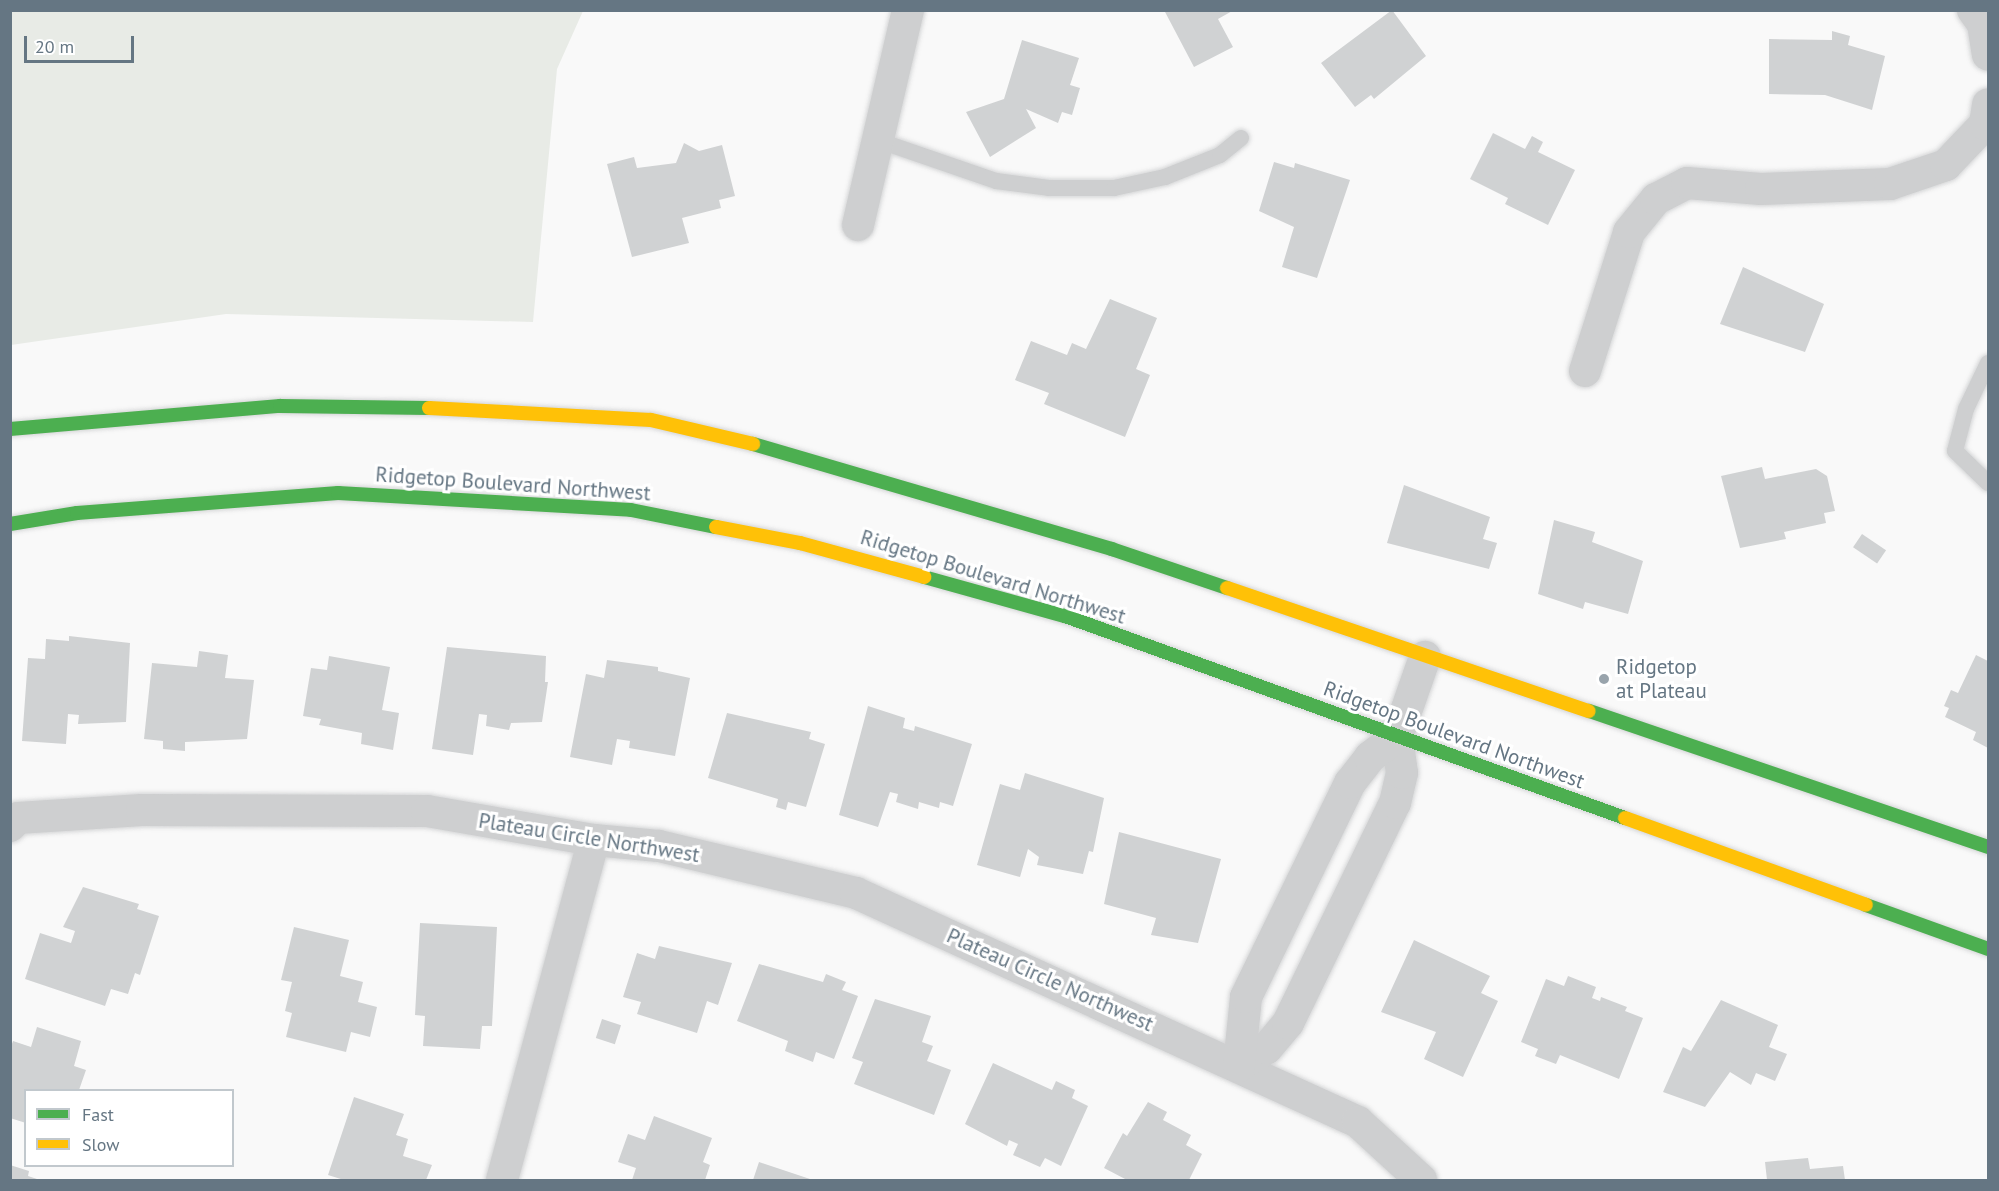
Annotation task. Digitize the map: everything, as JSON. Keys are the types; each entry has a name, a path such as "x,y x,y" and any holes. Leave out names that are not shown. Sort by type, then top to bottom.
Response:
{"main road":[{"path":"10,429 280,406 440,408 651,420 731,438 1078,539 1989,847"},
{"name":"Ridgetop Boulevard Northwest","path":"10,524 77,513 338,494 631,510 800,543 1003,597 1989,949"}],"street":[{"path":"858,225 908,10"},
{"path":"1973,10 1983,24 1989,55"},
{"path":"1585,371 1629,232 1656,199 1687,183 1761,189 1890,183 1946,165 1985,124 1989,104"},
{"path":"1239,1066 1267,1048 1288,1023 1384,824 1402,773 1397,737 1425,657"},
{"path":"1239,1066 1246,996 1350,783 1370,757 1397,737"},
{"name":"Plateau Circle Northwest","path":"10,826 18,818 142,810 427,811 594,840 659,846 856,893 1358,1122 1421,1180"},
{"path":"502,1180 594,840"}],"lane":[{"path":"876,140 996,180 1048,188 1114,188 1165,177 1220,155 1241,138"},
{"path":"1989,363 1966,409 1955,451 1989,483"}],"shaded area":[{"path":"10,11 583,11 557,69 533,322 226,314 11,345"}],"building":[{"path":"1164,10 1234,10 1218,19 1233,47 1194,67"},
{"path":"1392,10 1426,56 1374,99 1371,95 1355,107 1321,63"},
{"path":"1832,31 1850,36 1848,45 1885,56 1872,110 1825,95 1769,94 1769,39 1832,40"},
{"path":"1022,40 1079,58 1070,85 1080,88 1072,115 1062,112 1058,123 1026,109 1036,128 990,157 966,112 1004,99"},
{"path":"1493,133 1525,149 1532,136 1543,142 1538,152 1575,170 1548,225 1505,204 1508,198 1470,179"},
{"path":"684,143 699,151 722,145 735,196 719,200 721,208 682,218 689,243 632,257 607,164 634,157 637,168 676,163"},
{"path":"1274,162 1294,168 1295,163 1350,180 1317,278 1282,267 1294,227 1259,211"},
{"path":"1743,267 1824,304 1805,352 1720,324"},
{"path":"1110,299 1157,318 1136,369 1150,375 1125,437 1044,404 1049,393 1015,380 1031,341 1067,355 1072,343 1086,349"},
{"path":"1762,467 1765,479 1816,469 1827,476 1835,511 1824,513 1826,523 1784,532 1786,539 1740,548 1721,476"},
{"path":"1404,485 1490,517 1483,539 1497,543 1489,569 1387,543"},
{"path":"1554,520 1595,532 1592,542 1643,561 1628,614 1585,602 1583,609 1538,594"},
{"path":"1862,534 1886,550 1877,563 1853,547"},
{"path":"69,636 130,643 126,722 78,724 79,715 68,714 66,744 22,741 28,658 45,659 46,639 69,641"},
{"path":"447,647 546,656 545,682 548,682 542,722 511,723 509,730 486,726 487,715 479,714 473,755 432,749"},
{"path":"199,651 228,655 225,678 254,680 247,739 185,742 185,751 163,749 163,741 144,739 152,663 197,667"},
{"path":"1976,655 1988,661 1988,748 1973,740 1976,732 1945,717 1949,708 1944,706 1951,690 1958,693"},
{"path":"329,656 390,667 382,710 399,713 393,750 361,744 362,733 319,725 321,719 303,716 311,668 327,670"},
{"path":"607,660 658,667 658,671 690,678 675,756 629,748 630,741 617,739 612,765 570,757 586,674 604,678"},
{"path":"868,706 905,718 903,728 914,731 915,726 972,744 953,806 940,802 939,808 919,802 918,809 896,802 898,794 890,792 878,827 839,815"},
{"path":"727,713 811,732 809,739 825,744 806,807 788,802 786,810 776,807 778,799 708,778"},
{"path":"1025,773 1104,798 1093,852 1089,851 1083,874 1037,865 1039,857 1028,849 1020,877 977,865 1000,784 1020,790"},
{"path":"1119,832 1221,859 1198,943 1151,935 1156,918 1104,904"},
{"path":"83,887 139,904 137,909 159,916 140,975 135,973 128,994 111,989 105,1006 25,979 40,933 71,943 75,931 63,927"},
{"path":"420,923 497,927 492,1026 482,1026 480,1049 423,1046 425,1016 415,1015"},
{"path":"294,927 349,940 340,976 363,982 358,1002 377,1007 370,1037 351,1032 346,1052 286,1037 292,1013 285,1011 292,982 281,980"},
{"path":"1414,940 1490,976 1481,993 1498,1001 1463,1077 1424,1059 1436,1032 1381,1012"},
{"path":"659,946 732,963 718,1005 707,1001 697,1033 637,1014 641,1002 623,997 637,953 655,959"},
{"path":"759,964 823,982 826,974 846,982 842,990 858,996 834,1059 816,1052 813,1062 785,1051 788,1041 737,1021"},
{"path":"1568,976 1596,987 1592,998 1600,1001 1601,997 1627,1007 1625,1011 1643,1018 1619,1079 1560,1055 1556,1064 1535,1056 1538,1049 1521,1042 1546,979 1564,986"},
{"path":"875,999 931,1016 922,1042 933,1046 927,1061 951,1070 934,1115 854,1084 863,1062 852,1058"},
{"path":"1721,1000 1778,1025 1769,1047 1787,1054 1775,1081 1756,1073 1751,1085 1730,1072 1705,1107 1663,1092 1683,1047 1691,1051"},
{"path":"602,1019 621,1025 615,1044 596,1038"},
{"path":"37,1027 81,1041 74,1066 86,1070 79,1089 24,1089 24,1122 10,1118 10,1049 13,1041 31,1047"},
{"path":"993,1063 1052,1090 1056,1081 1075,1090 1072,1098 1088,1106 1061,1166 1045,1158 1040,1167 1013,1155 1018,1144 1009,1140 1007,1146 965,1124"},
{"path":"354,1097 404,1114 396,1135 408,1139 403,1156 432,1165 426,1180 344,1180 328,1175"},
{"path":"1148,1102 1167,1112 1163,1120 1191,1135 1186,1145 1202,1154 1189,1180 1127,1180 1104,1168 1123,1133 1127,1136"},
{"path":"654,1116 712,1138 703,1162 710,1165 705,1180 632,1180 636,1168 618,1162 628,1134 645,1140"},
{"path":"1808,1158 1810,1169 1843,1166 1845,1180 1767,1180 1765,1162"},
{"path":"759,1162 813,1180 753,1180"},
{"path":"10,1165 29,1171 28,1176 40,1180 10,1180"}],"traffic: fast":[{"path":"10,429 280,406 429,408"},
{"path":"753,444 1112,549 1227,588"},
{"path":"10,524 77,513 338,493 631,510 716,527"},
{"path":"924,577 1065,616 1625,818"},
{"path":"1589,711 1988,847"},
{"path":"1866,905 1988,949"}],"traffic: slow":[{"path":"429,408 651,420 753,444"},
{"path":"716,527 800,543 924,577"},
{"path":"1227,588 1589,711"},
{"path":"1625,818 1866,905"}],"place":[{"name":"Ridgetop at Plateau","path":"1604,679"}]}
